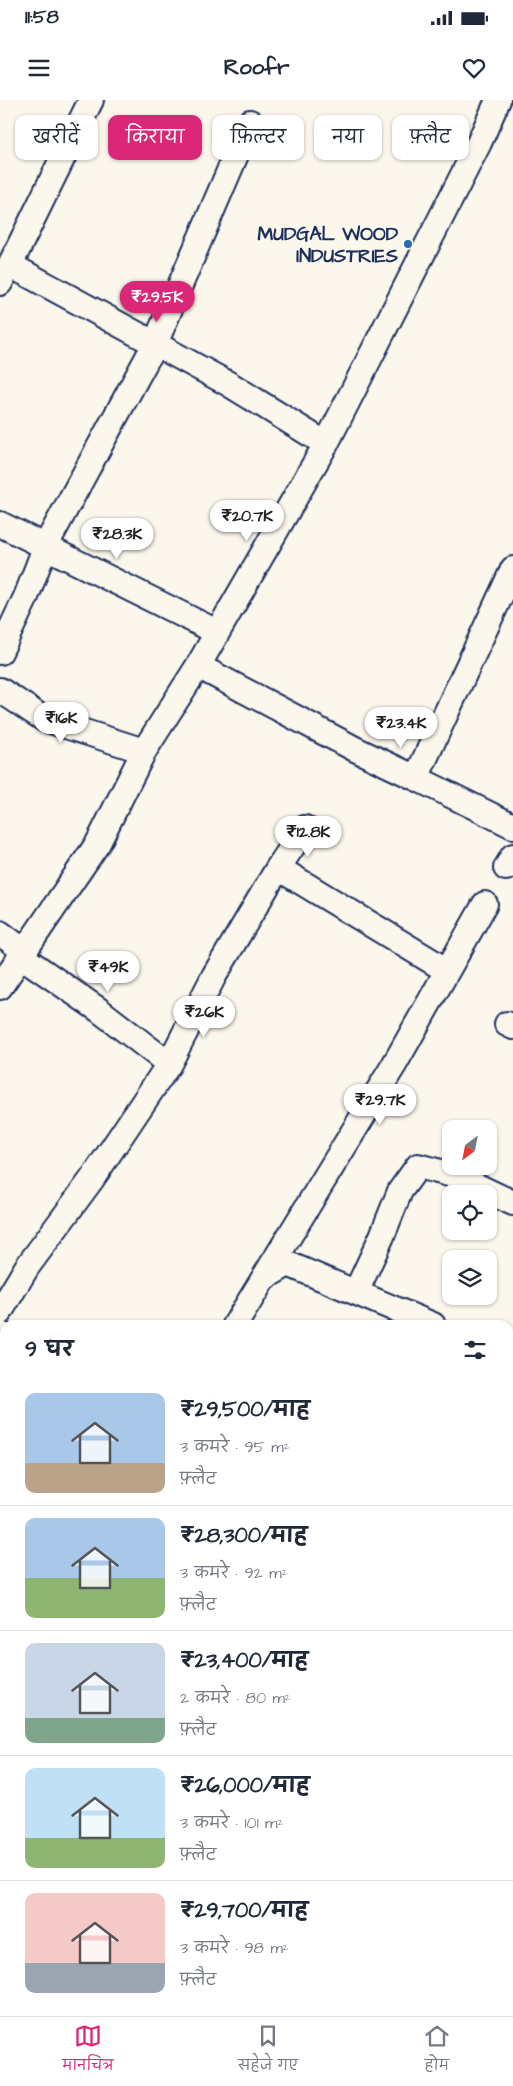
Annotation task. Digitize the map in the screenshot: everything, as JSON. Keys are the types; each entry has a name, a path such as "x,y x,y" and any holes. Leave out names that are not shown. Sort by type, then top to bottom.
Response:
{"street":[{"path":"91,100 5,274 155,344 229,384 326,444"},
{"path":"0,986 98,843 144,751 198,666 326,444 479,143 498,100"},
{"path":"0,652 26,597 46,545 155,344 234,160"},
{"path":"0,524 46,545 217,632"},
{"path":"416,778 513,569"},
{"path":"198,666 355,749 513,826"},
{"path":"0,690 44,719 144,751"},
{"path":"0,1312 28,1267 92,1179 169,1064 214,976 304,828"},
{"path":"278,868 446,970"},
{"path":"238,1320 394,1065 485,904"},
{"path":"0,933 23,953 169,1064"},
{"path":"356,1292 400,1191 418,1166 456,1176 513,1203"},
{"path":"264,1278 288,1264 421,1320"}],"place":[{"name":"MUDGAL WOOD INDUSTRIES","path":"408,244"}]}
